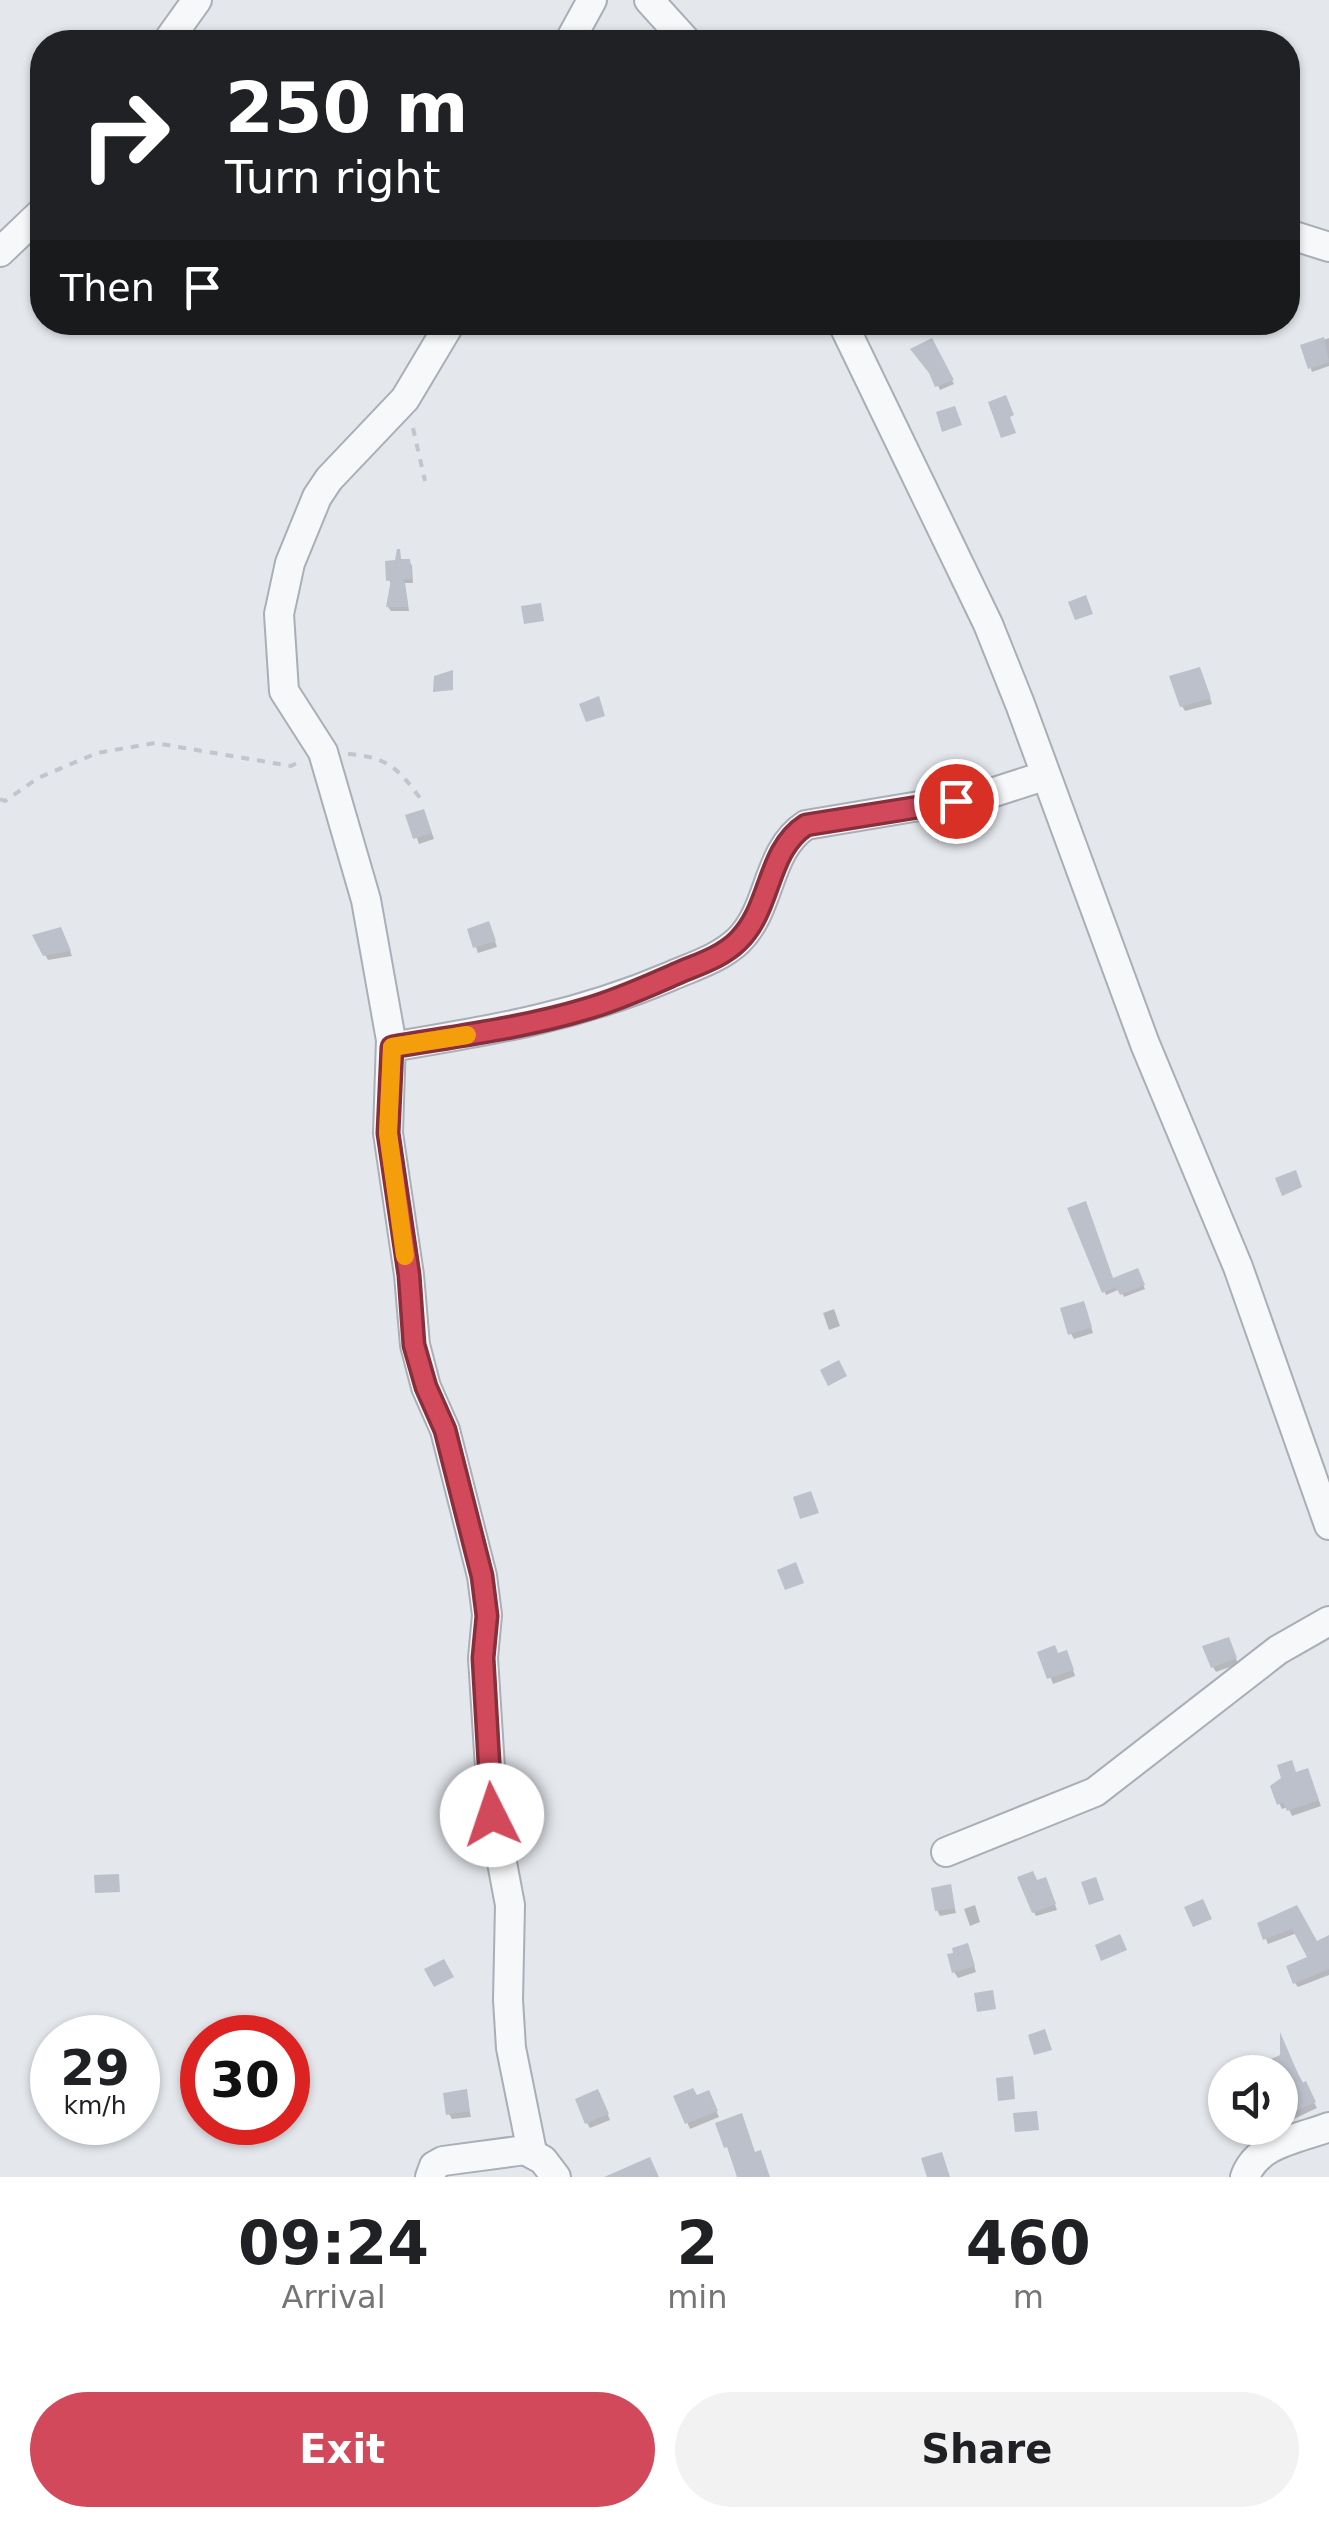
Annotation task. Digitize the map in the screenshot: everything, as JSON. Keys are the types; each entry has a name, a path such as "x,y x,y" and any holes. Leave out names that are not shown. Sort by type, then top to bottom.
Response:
{"street":[{"path":"176,30 197,0"},
{"path":"575,30 592,0"},
{"path":"649,0 676,30"},
{"path":"0,252 30,223"},
{"path":"1300,238 1329,247"},
{"path":"442,335 405,399 329,479 311,510 290,563 279,614 281,680 288,699 324,752 366,900 392,1047 388,1133 409,1275 414,1345 426,1387 445,1430 485,1597 487,1636 483,1658 492,1815 510,1906 511,2048 532,2152"},
{"path":"848,335 988,624 1145,1044 1238,1267 1329,1525"},
{"path":"392,1047 528,1024 585,1010 723,953 746,933 763,904 782,850 806,825 985,796 1044,776"},
{"path":"946,1852 1095,1792 1278,1650 1329,1621"},
{"path":"1246,2177 1252,2162 1265,2150 1329,2127"},
{"path":"430,2177 434,2166 443,2161 518,2150 532,2152 550,2166 556,2177"}],"path":[{"path":"405,399 425,481"},
{"path":"0,799 5,800 38,778 98,753 155,743 291,766 324,752 374,756 402,772 420,798"}],"building":[{"path":"1324,337 1329,362 1308,369 1300,345"},
{"path":"932,338 954,380 935,387 910,349"},
{"path":"1006,395 1016,433 1001,438 988,402"},
{"path":"955,406 962,425 942,432 936,412"},
{"path":"397,549 401,559 410,559 412,579 404,579 408,607 386,607 391,580 386,581 385,561 395,560"},
{"path":"1086,595 1093,614 1075,620 1068,602"},
{"path":"541,603 544,621 524,624 521,606"},
{"path":"1200,667 1211,698 1180,707 1169,676"},
{"path":"453,670 453,690 433,692 434,676"},
{"path":"599,696 605,716 586,722 579,704"},
{"path":"424,809 432,833 413,839 405,815"},
{"path":"489,921 496,941 473,948 467,929"},
{"path":"61,927 71,951 43,956 32,935"},
{"path":"1296,1170 1302,1187 1282,1196 1275,1178"},
{"path":"1086,1201 1113,1278 1138,1268 1145,1285 1120,1295 1116,1287 1102,1293 1067,1208"},
{"path":"1084,1301 1092,1327 1068,1335 1060,1308"},
{"path":"839,1360 847,1376 828,1386 820,1370"},
{"path":"811,1491 819,1513 800,1519 793,1497"},
{"path":"796,1562 804,1583 785,1590 777,1570"},
{"path":"1229,1637 1237,1658 1211,1668 1202,1646"},
{"path":"1055,1645 1058,1653 1067,1650 1074,1670 1047,1679 1037,1652"},
{"path":"1292,1760 1296,1772 1308,1768 1319,1800 1287,1811 1283,1802 1277,1805 1270,1786 1281,1778 1277,1765"},
{"path":"1033,1871 1037,1880 1046,1877 1056,1904 1032,1913 1017,1877"},
{"path":"119,1874 120,1892 95,1893 94,1875"},
{"path":"1096,1877 1104,1900 1089,1905 1081,1882"},
{"path":"951,1884 955,1908 935,1911 931,1888"},
{"path":"1203,1899 1212,1919 1193,1927 1184,1907"},
{"path":"1297,1905 1317,1941 1329,1935 1329,1969 1293,1984 1286,1966 1307,1957 1292,1929 1263,1940 1257,1923"},
{"path":"1120,1934 1127,1950 1101,1961 1095,1945"},
{"path":"968,1943 975,1966 952,1973 947,1954"},
{"path":"444,1959 454,1977 434,1987 424,1969"},
{"path":"993,1990 996,2009 977,2012 974,1993"},
{"path":"1045,2029 1052,2050 1034,2055 1028,2035"},
{"path":"1280,2032 1290,2055 1280,2055"},
{"path":"1298,2074 1302,2083 1306,2081 1316,2102 1298,2110"},
{"path":"1013,2076 1015,2099 998,2101 996,2078"},
{"path":"693,2088 697,2095 709,2090 718,2111 685,2124 673,2096"},
{"path":"467,2089 470,2111 446,2115 443,2093"},
{"path":"598,2089 609,2114 585,2124 575,2099"},
{"path":"1037,2111 1039,2130 1015,2132 1013,2113"},
{"path":"742,2113 755,2152 761,2150 770,2177 737,2177 727,2147 724,2148 715,2123"},
{"path":"942,2152 950,2177 927,2177 921,2158"},
{"path":"650,2157 659,2177 604,2177"}],"slow traffic":[{"path":"405,1256 388,1133 392,1047 467,1035"}],"route":[{"path":"492,1815 483,1658 487,1636 485,1597 445,1430 426,1387 414,1345 409,1275 388,1133 392,1047 528,1024 617,1000 723,953 737,943 763,904 782,850 806,825 956,801"}]}
